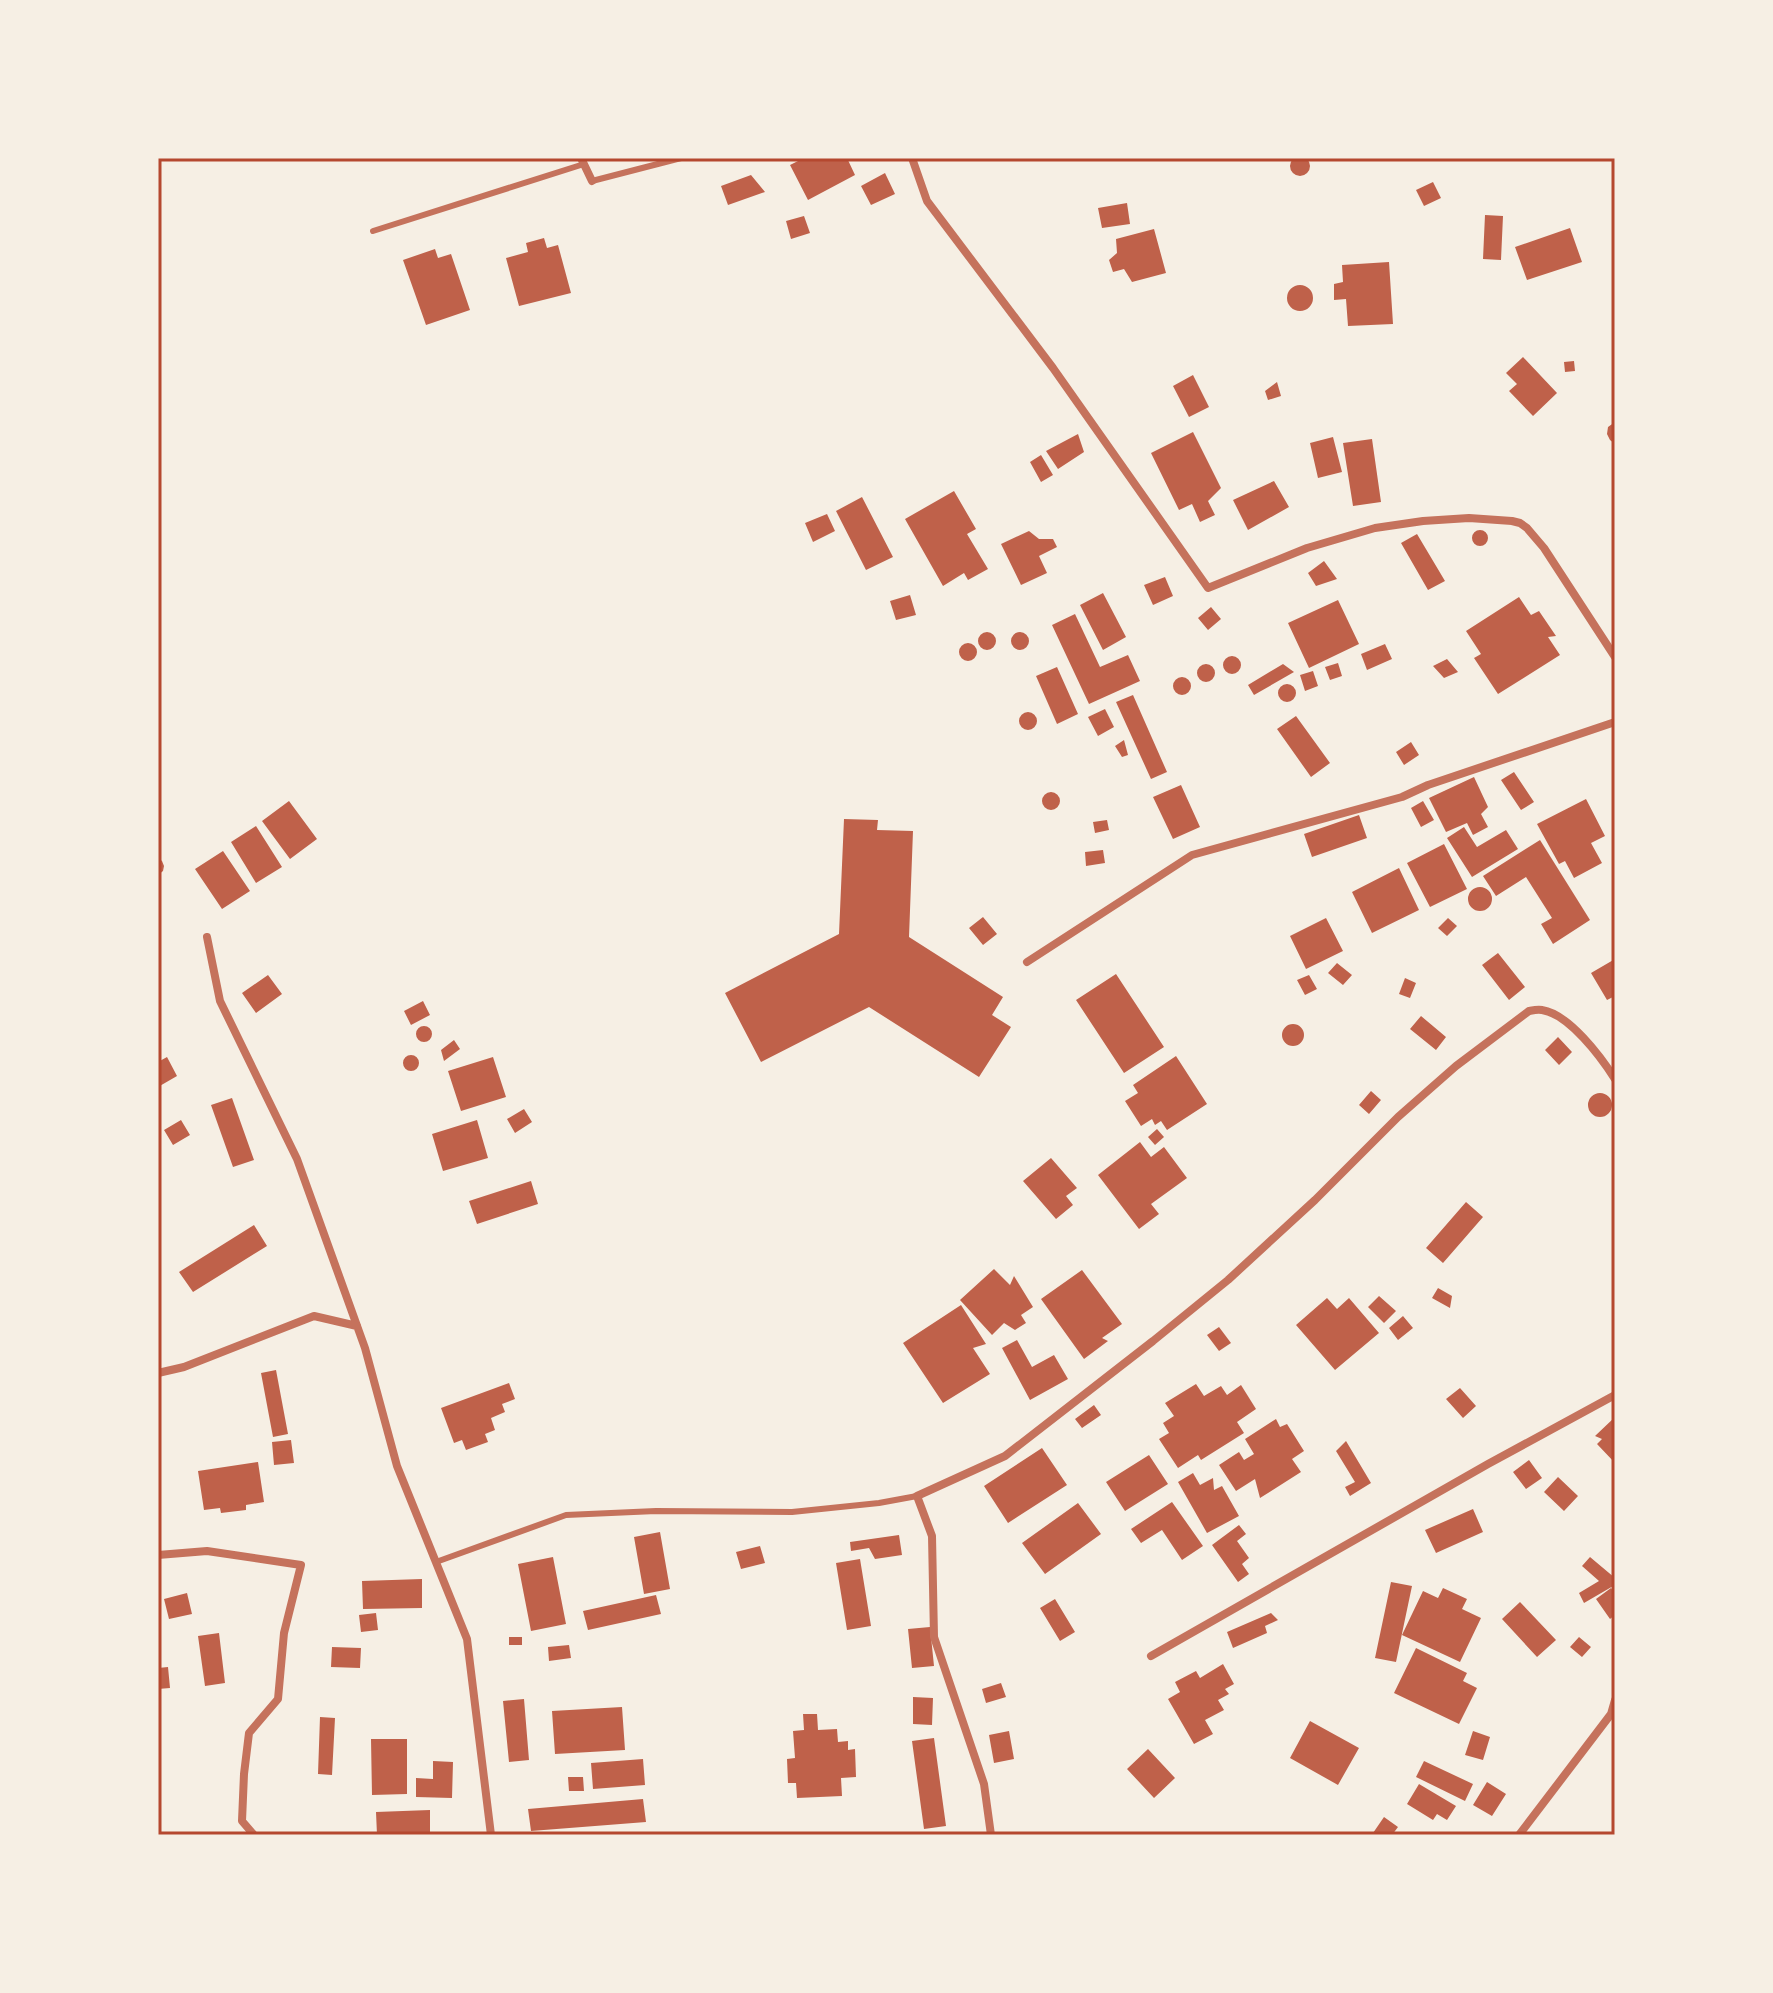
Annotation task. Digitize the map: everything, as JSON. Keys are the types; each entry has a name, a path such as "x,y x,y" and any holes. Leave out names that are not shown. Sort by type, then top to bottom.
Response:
{"street":[{"path":"912,158 927,201 1053,368 1208,588 1307,548 1375,528 1438,520 1502,519 1520,523 1534,536 1615,657"},
{"path":"582,161 592,181"},
{"path":"1027,962 1192,855 1402,797 1428,785 1615,722"},
{"path":"207,937 220,1001 297,1159 365,1348 397,1466 467,1639 491,1835"},
{"path":"991,1835 984,1784 934,1637 932,1536 917,1496 1005,1456 1153,1341 1228,1280 1315,1200 1398,1117 1472,1052 1529,1011 1544,1010 1572,1025 1604,1061 1615,1079"},
{"path":"158,1373 184,1367 314,1316 357,1326"},
{"path":"1151,1656 1615,1395"},
{"path":"158,1555 207,1551 301,1565 284,1633 278,1699 249,1733 242,1821 254,1835"},
{"path":"1519,1835 1613,1715 1615,1700"}],"lane":[{"path":"592,181 681,158"},
{"path":"373,231 582,161"},
{"path":"436,1562 566,1515 656,1511 792,1512 917,1496"}],"building":[{"path":"1300,156 1307,159 1310,166 1307,173 1300,176 1293,173 1290,166 1293,159"},
{"path":"804,158 847,158 855,175 808,200 790,165"},
{"path":"885,173 895,194 871,205 861,186"},
{"path":"751,175 765,192 728,205 721,186"},
{"path":"1433,182 1441,198 1424,206 1416,190"},
{"path":"1127,203 1130,224 1102,228 1098,208"},
{"path":"1485,215 1503,216 1501,260 1483,259"},
{"path":"804,216 810,233 791,239 786,221"},
{"path":"1570,228 1582,262 1527,280 1515,247"},
{"path":"1154,229 1166,273 1132,282 1124,269 1113,272 1109,260 1117,253 1116,239"},
{"path":"544,238 547,248 558,245 571,293 519,306 506,258 528,252 526,243"},
{"path":"435,249 438,258 451,254 470,310 426,325 403,260"},
{"path":"1389,262 1393,324 1348,326 1346,299 1334,300 1334,284 1343,282 1342,265"},
{"path":"1300,285 1310,288 1313,298 1310,308 1300,311 1290,308 1287,298 1290,288"},
{"path":"1523,357 1557,393 1533,416 1509,391 1517,384 1506,373"},
{"path":"1574,361 1575,371 1565,372 1564,362"},
{"path":"1193,375 1209,407 1189,417 1173,386"},
{"path":"1277,382 1281,396 1268,400 1265,391"},
{"path":"1615,422 1615,444 1607,434 1608,427"},
{"path":"1193,432 1221,488 1208,501 1215,515 1200,522 1192,504 1179,510 1151,453"},
{"path":"1078,434 1084,452 1058,469 1046,451"},
{"path":"1333,437 1342,472 1318,478 1310,443"},
{"path":"1372,439 1381,502 1353,506 1343,443"},
{"path":"1041,455 1053,475 1041,482 1030,462"},
{"path":"1274,481 1289,507 1248,530 1233,500"},
{"path":"954,491 976,529 967,534 988,569 968,580 964,573 943,586 905,519"},
{"path":"862,497 893,557 866,570 836,511"},
{"path":"827,514 835,531 813,542 805,523"},
{"path":"1480,530 1488,538 1480,546 1472,538"},
{"path":"1029,531 1039,539 1053,539 1057,547 1039,556 1047,573 1021,585 1001,544"},
{"path":"1417,534 1445,581 1428,590 1401,543"},
{"path":"1324,561 1337,579 1316,586 1308,573"},
{"path":"1165,577 1173,596 1153,605 1144,585"},
{"path":"1103,593 1126,637 1103,650 1080,605"},
{"path":"910,595 916,615 896,620 890,601"},
{"path":"1519,597 1531,615 1539,611 1556,636 1548,637 1560,655 1498,694 1474,658 1481,654 1466,631"},
{"path":"1338,600 1359,644 1309,668 1288,623"},
{"path":"1211,607 1221,619 1208,630 1198,618"},
{"path":"1075,614 1100,667 1128,655 1140,681 1089,704 1052,625"},
{"path":"987,632 996,641 987,650 978,641"},
{"path":"1020,632 1029,641 1020,650 1011,641"},
{"path":"968,643 977,652 968,661 959,652"},
{"path":"1385,644 1392,659 1367,670 1361,654"},
{"path":"1228,656 1236,656 1241,665 1239,672 1228,674 1223,669 1223,661"},
{"path":"1447,659 1458,672 1444,678 1433,666"},
{"path":"1338,663 1342,676 1330,680 1325,667"},
{"path":"1202,664 1210,664 1215,673 1213,680 1202,682 1197,677 1197,669"},
{"path":"1283,664 1294,672 1254,695 1248,685"},
{"path":"1057,667 1078,714 1057,724 1036,676"},
{"path":"1313,671 1318,686 1305,691 1300,675"},
{"path":"1178,677 1186,677 1191,686 1189,693 1178,695 1173,690 1173,682"},
{"path":"1283,684 1291,684 1296,693 1294,700 1283,702 1278,697 1278,689"},
{"path":"1133,695 1167,772 1151,779 1116,702"},
{"path":"1105,709 1114,727 1098,736 1088,717"},
{"path":"1028,712 1037,721 1028,730 1019,721"},
{"path":"1296,716 1330,763 1311,777 1277,729"},
{"path":"1124,740 1128,755 1122,757 1115,746"},
{"path":"1411,742 1419,755 1404,765 1396,752"},
{"path":"1514,772 1534,802 1521,810 1501,780"},
{"path":"1474,777 1488,807 1481,814 1488,827 1473,835 1467,823 1446,832 1429,798"},
{"path":"1181,785 1200,827 1173,839 1153,797"},
{"path":"1051,792 1060,801 1051,810 1042,801"},
{"path":"1586,799 1605,836 1591,843 1602,863 1574,878 1565,861 1559,864 1537,824"},
{"path":"289,801 317,839 290,859 262,821"},
{"path":"1423,801 1434,820 1421,827 1411,808"},
{"path":"1359,815 1367,838 1312,857 1304,834"},
{"path":"844,819 878,820 877,830 913,831 909,937 1003,997 992,1015 1011,1027 979,1077 869,1007 761,1062 725,993 839,934"},
{"path":"1107,820 1109,830 1095,833 1093,822"},
{"path":"256,826 282,867 256,883 231,842"},
{"path":"1464,827 1477,847 1506,830 1518,849 1472,877 1447,838"},
{"path":"1540,840 1590,920 1553,944 1541,924 1552,918 1526,877 1496,896 1483,876"},
{"path":"1444,844 1467,889 1430,907 1407,863"},
{"path":"1103,850 1105,863 1086,866 1085,852"},
{"path":"223,851 250,891 222,909 195,869"},
{"path":"158,858 164,866 158,875"},
{"path":"1399,868 1419,910 1372,933 1352,892"},
{"path":"1480,887 1488,891 1492,899 1488,907 1480,911 1472,907 1468,899 1472,891"},
{"path":"983,917 997,934 983,945 969,928"},
{"path":"1326,918 1343,951 1306,969 1290,936"},
{"path":"1448,918 1457,926 1447,936 1438,928"},
{"path":"1498,953 1525,987 1509,1000 1482,965"},
{"path":"1615,959 1615,996 1607,1000 1591,973"},
{"path":"1337,963 1352,975 1343,985 1328,973"},
{"path":"1116,974 1164,1047 1124,1073 1076,1000"},
{"path":"268,975 282,994 256,1013 242,993"},
{"path":"1309,975 1317,989 1305,995 1297,980"},
{"path":"1405,978 1416,983 1410,998 1399,994"},
{"path":"423,1001 430,1015 411,1025 404,1011"},
{"path":"1421,1016 1446,1037 1436,1050 1410,1029"},
{"path":"1293,1024 1301,1027 1304,1035 1301,1043 1293,1046 1285,1043 1282,1035 1285,1027"},
{"path":"421,1026 427,1026 432,1034 430,1040 421,1042 416,1037 416,1031"},
{"path":"1558,1037 1572,1052 1559,1065 1545,1050"},
{"path":"454,1040 460,1049 444,1061 441,1050"},
{"path":"408,1055 414,1055 419,1063 417,1069 408,1071 403,1066 403,1060"},
{"path":"1176,1056 1207,1104 1167,1130 1161,1121 1155,1125 1152,1119 1141,1126 1125,1101 1138,1093 1133,1085"},
{"path":"167,1057 177,1076 158,1087 158,1062"},
{"path":"493,1057 506,1097 461,1111 448,1071"},
{"path":"1371,1091 1381,1100 1369,1114 1359,1105"},
{"path":"1600,1093 1611,1100 1612,1105 1605,1116 1600,1117 1589,1110 1588,1105 1595,1094"},
{"path":"232,1098 254,1160 233,1167 211,1105"},
{"path":"524,1109 532,1122 515,1133 507,1119"},
{"path":"181,1120 190,1135 173,1145 164,1130"},
{"path":"477,1120 488,1158 443,1171 432,1134"},
{"path":"1157,1129 1164,1137 1155,1145 1148,1137"},
{"path":"1140,1142 1151,1157 1164,1147 1187,1178 1151,1204 1159,1214 1139,1229 1098,1175"},
{"path":"1051,1158 1077,1188 1066,1196 1073,1205 1056,1219 1023,1181"},
{"path":"531,1181 538,1204 477,1224 469,1201"},
{"path":"1466,1202 1483,1217 1443,1263 1426,1248"},
{"path":"254,1225 267,1246 193,1292 179,1272"},
{"path":"994,1269 1010,1285 1014,1276 1033,1307 1021,1315 1026,1323 1015,1330 1004,1323 992,1335 960,1300"},
{"path":"1082,1270 1122,1324 1102,1338 1108,1341 1084,1359 1041,1299"},
{"path":"1438,1288 1452,1296 1450,1308 1432,1298"},
{"path":"1379,1296 1396,1311 1384,1323 1368,1307"},
{"path":"1327,1298 1337,1309 1349,1298 1379,1333 1335,1370 1296,1325"},
{"path":"961,1305 986,1344 973,1348 990,1374 943,1403 903,1343"},
{"path":"1403,1316 1413,1328 1398,1340 1389,1328"},
{"path":"1219,1327 1231,1343 1219,1351 1207,1335"},
{"path":"1017,1340 1032,1367 1054,1355 1068,1379 1030,1400 1002,1348"},
{"path":"276,1370 288,1434 273,1437 261,1373"},
{"path":"509,1383 515,1399 502,1404 505,1412 491,1418 495,1430 485,1434 488,1442 466,1450 462,1440 454,1443 441,1408"},
{"path":"1196,1384 1204,1396 1221,1386 1227,1395 1241,1385 1256,1409 1237,1422 1244,1433 1201,1460 1198,1455 1178,1468 1159,1439 1169,1433 1163,1423 1174,1416 1165,1403"},
{"path":"1460,1388 1476,1406 1463,1418 1446,1399"},
{"path":"1094,1405 1101,1415 1082,1428 1075,1419"},
{"path":"1615,1417 1615,1463 1597,1444 1602,1439 1595,1436"},
{"path":"1276,1419 1280,1427 1287,1424 1304,1451 1292,1459 1301,1472 1260,1498 1255,1479 1236,1491 1219,1465 1239,1452 1244,1460 1254,1454 1245,1439"},
{"path":"291,1440 294,1463 274,1465 272,1442"},
{"path":"1346,1441 1371,1483 1350,1496 1345,1487 1355,1482 1336,1451"},
{"path":"1042,1448 1067,1485 1008,1523 984,1486"},
{"path":"1149,1455 1168,1484 1125,1511 1106,1482"},
{"path":"1529,1460 1542,1478 1526,1489 1513,1472"},
{"path":"258,1462 264,1502 246,1505 246,1510 221,1513 220,1508 204,1510 198,1471"},
{"path":"1193,1473 1200,1485 1213,1478 1214,1490 1222,1486 1239,1516 1207,1533 1178,1482"},
{"path":"1558,1477 1578,1496 1564,1511 1544,1492"},
{"path":"1172,1502 1203,1546 1182,1560 1162,1530 1141,1543 1131,1529"},
{"path":"1078,1503 1101,1534 1045,1574 1022,1543"},
{"path":"1473,1509 1483,1532 1436,1553 1425,1530"},
{"path":"1239,1525 1246,1534 1237,1541 1249,1558 1242,1564 1249,1574 1238,1582 1212,1545"},
{"path":"660,1532 670,1589 644,1594 634,1537"},
{"path":"899,1535 902,1555 875,1559 869,1548 851,1551 850,1542"},
{"path":"760,1546 765,1563 741,1569 736,1552"},
{"path":"553,1557 566,1624 531,1631 518,1564"},
{"path":"1590,1557 1615,1578 1615,1585 1584,1603 1579,1593 1599,1581 1582,1566"},
{"path":"860,1559 871,1626 847,1630 836,1563"},
{"path":"422,1579 422,1608 363,1609 362,1581"},
{"path":"1391,1582 1412,1586 1396,1662 1375,1658"},
{"path":"1443,1588 1467,1599 1462,1609 1481,1618 1460,1662 1402,1635 1423,1591 1438,1598"},
{"path":"1611,1588 1615,1594 1615,1615 1610,1619 1596,1599"},
{"path":"187,1593 192,1614 169,1619 164,1599"},
{"path":"656,1595 661,1614 588,1630 583,1611"},
{"path":"1055,1599 1075,1632 1060,1641 1040,1608"},
{"path":"1520,1602 1556,1640 1537,1657 1502,1619"},
{"path":"376,1613 378,1630 361,1632 359,1615"},
{"path":"1271,1613 1278,1620 1265,1626 1267,1633 1233,1648 1227,1632"},
{"path":"930,1627 934,1666 912,1668 908,1629"},
{"path":"219,1633 225,1683 205,1686 198,1636"},
{"path":"509,1637 522,1637 522,1645 509,1645"},
{"path":"1579,1637 1591,1647 1582,1657 1570,1647"},
{"path":"569,1645 571,1658 549,1661 548,1647"},
{"path":"332,1647 361,1648 360,1668 331,1667"},
{"path":"1416,1648 1467,1673 1463,1681 1477,1688 1459,1724 1394,1693"},
{"path":"1223,1664 1234,1684 1225,1689 1229,1694 1218,1700 1224,1710 1205,1720 1213,1734 1194,1744 1168,1699 1180,1692 1175,1682 1196,1671 1200,1678"},
{"path":"168,1667 170,1688 158,1689 158,1668"},
{"path":"1001,1683 1006,1697 986,1703 982,1689"},
{"path":"913,1697 933,1698 932,1725 913,1724"},
{"path":"524,1699 529,1760 509,1762 503,1701"},
{"path":"622,1707 625,1750 555,1754 552,1711"},
{"path":"803,1714 817,1714 818,1730 837,1729 838,1742 848,1741 848,1750 855,1749 856,1777 841,1778 842,1796 797,1798 796,1783 788,1783 787,1759 795,1758 793,1731 804,1730"},
{"path":"320,1717 335,1718 332,1775 318,1774"},
{"path":"1310,1721 1359,1748 1338,1785 1290,1758"},
{"path":"1009,1731 1014,1759 994,1763 989,1735"},
{"path":"1473,1731 1490,1737 1483,1760 1465,1755"},
{"path":"934,1738 946,1826 924,1829 912,1741"},
{"path":"371,1739 407,1739 407,1794 372,1795"},
{"path":"1148,1749 1175,1778 1154,1798 1127,1769"},
{"path":"643,1759 645,1785 593,1789 591,1763"},
{"path":"433,1761 453,1762 452,1798 416,1797 416,1778 433,1779"},
{"path":"1424,1761 1473,1784 1465,1801 1416,1777"},
{"path":"568,1777 583,1777 584,1791 569,1791"},
{"path":"1487,1782 1506,1794 1492,1816 1473,1805"},
{"path":"1419,1784 1456,1806 1447,1820 1437,1814 1433,1820 1407,1804"},
{"path":"643,1799 646,1822 531,1831 528,1809"},
{"path":"430,1810 430,1835 377,1835 376,1812"},
{"path":"1384,1817 1398,1827 1392,1835 1373,1833"}]}
